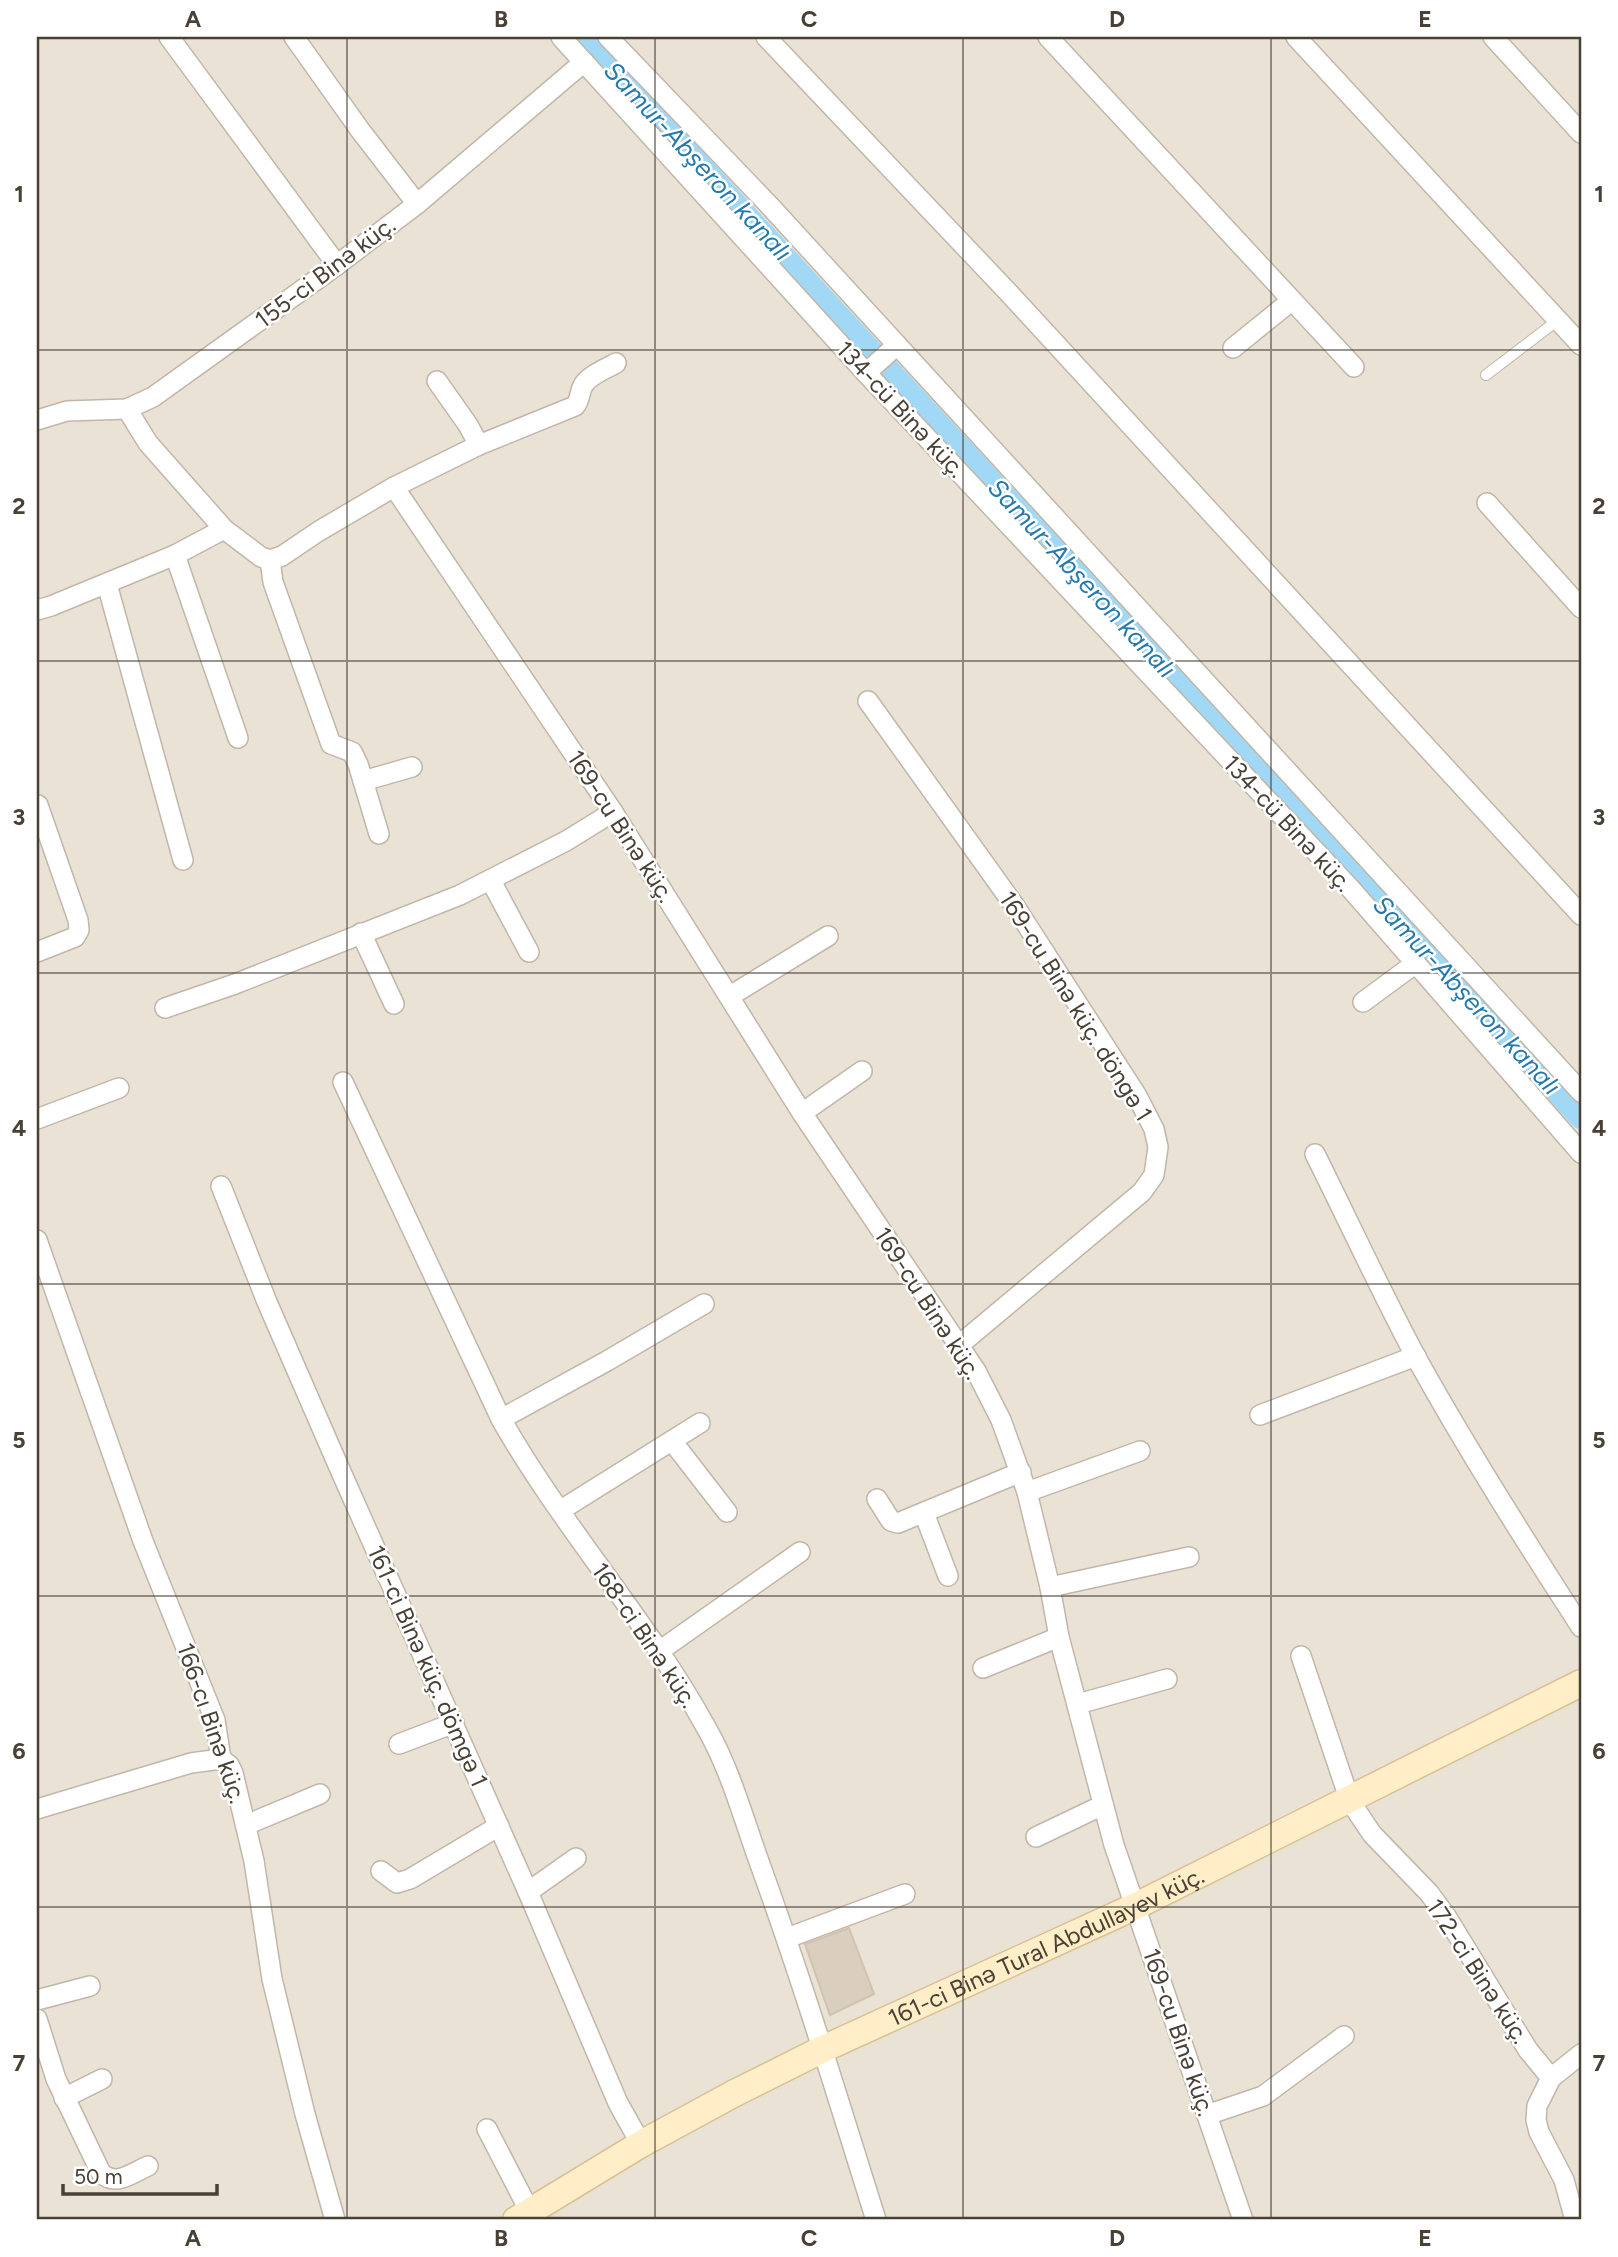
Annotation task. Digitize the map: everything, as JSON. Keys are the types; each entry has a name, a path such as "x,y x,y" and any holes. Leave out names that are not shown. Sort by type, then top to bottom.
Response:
{"street":[{"path":"169,37 337,265"},
{"path":"294,37 417,204"},
{"name":"134-cü Binə küç.","path":"561,37 866,373 1350,888 1581,1153"},
{"path":"608,37 769,205 1581,1092"},
{"path":"766,37 1025,311 1581,915"},
{"path":"1048,37 1354,367"},
{"path":"1296,37 1581,345"},
{"path":"1493,37 1581,133"},
{"name":"155-ci Binə küç.","path":"37,420 66,411 127,409 153,397 417,204 584,62"},
{"path":"1233,348 1291,300"},
{"path":"866,373 897,345"},
{"path":"127,409 148,443 224,529 261,557 270,560 282,556 394,487 480,445 575,406 580,401 581,389 588,379 615,363"},
{"path":"437,381 480,445"},
{"name":"169-cu Binə küç.","path":"394,487 613,812 802,1113 976,1371 1001,1420 1027,1492 1059,1637 1102,1804 1243,2220"},
{"path":"1487,503 1581,608"},
{"path":"37,610 175,555 224,529"},
{"path":"175,555 238,738"},
{"path":"270,560 273,582 331,744 352,752 379,834"},
{"path":"107,584 183,860"},
{"name":"169-cu Binə küç. döngə 1","path":"868,701 1022,916 1137,1096 1154,1129 1157,1147 1154,1175 1142,1192 958,1346"},
{"path":"363,781 412,767"},
{"path":"37,805 78,920 79,930 75,937 37,952"},
{"path":"165,1008 234,984 460,895 566,841 613,812"},
{"path":"491,881 529,952"},
{"path":"361,933 394,1004"},
{"path":"730,996 828,936"},
{"path":"1363,1002 1416,963"},
{"path":"802,1113 862,1071"},
{"name":"168-ci Binə küç.","path":"343,1082 502,1419 533,1472 658,1652 707,1729 722,1760 787,1938 876,2220"},
{"path":"37,1119 119,1088"},
{"path":"1315,1154 1416,1356 1529,1546 1581,1627"},
{"name":"161-ci Binə küç. dömgə 1","path":"222,1186 267,1302 454,1723 618,2103 641,2144"},
{"name":"166-cı Binə küç.","path":"37,1240 143,1541 215,1720 221,1759 229,1765 233,1773 258,1884 272,1979 302,2103 335,2220"},
{"path":"502,1419 704,1304"},
{"path":"1260,1415 1416,1356"},
{"path":"561,1510 699,1423"},
{"path":"672,1441 726,1512"},
{"path":"1027,1492 1140,1451"},
{"path":"877,1499 891,1521 898,1523 1021,1472"},
{"path":"923,1513 948,1576"},
{"path":"658,1652 800,1552"},
{"path":"1050,1587 1189,1557"},
{"path":"983,1668 1059,1637"},
{"name":"172-ci Binə küç.","path":"1301,1656 1350,1801 1372,1834 1429,1893 1446,1916 1528,2050 1550,2078"},
{"path":"1078,1704 1167,1679"},
{"name":"161-ci Binə Tural Abdullayev küç.","path":"523,2216 641,2144 733,2094 823,2049 1136,1906 1581,1684"},
{"path":"399,1744 454,1723"},
{"path":"37,1809 191,1763 221,1759"},
{"path":"246,1825 320,1794"},
{"path":"1036,1837 1102,1804"},
{"path":"381,1871 397,1883 410,1880 499,1826"},
{"path":"528,1892 576,1858"},
{"path":"787,1938 905,1894"},
{"path":"37,2000 90,1986"},
{"path":"37,2019 64,2098 101,2173 108,2179 118,2180 148,2166"},
{"path":"1207,2115 1264,2096 1344,2036"},
{"path":"1575,2220 1564,2180 1539,2132 1536,2120 1537,2106 1550,2078 1581,2054"},
{"path":"64,2098 102,2079"},
{"path":"487,2129 523,2216"}],"lane":[{"path":"1486,374 1558,320"}],"shaded area":[{"path":"37,37 1581,37 1581,2220 37,2220"}],"building":[{"path":"849,1928 874,1994 830,2015 805,1944"}],"waterway":[{"name":"Samur-Abşeron kanalı","path":"583,37 1581,1119"}]}
